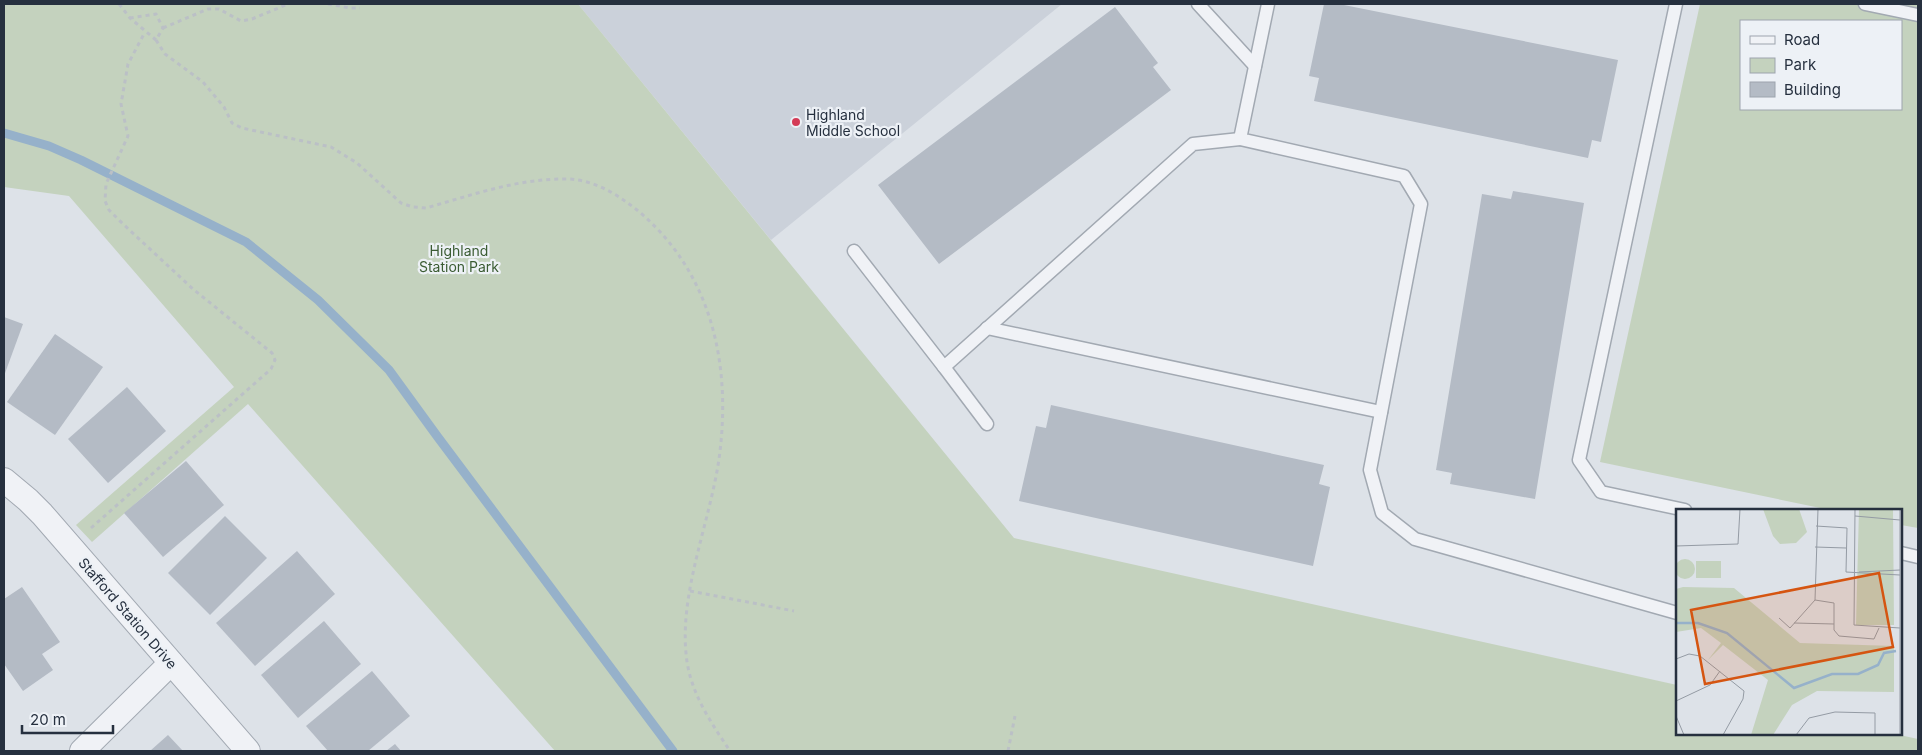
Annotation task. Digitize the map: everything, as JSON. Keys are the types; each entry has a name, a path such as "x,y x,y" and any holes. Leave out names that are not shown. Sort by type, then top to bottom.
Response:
{"street":[{"name":"Stafford Station Drive","path":"4,480 28,500 71,547 248,751"},
{"path":"82,751 171,663"}],"lane":[{"path":"1198,4 1255,66"},
{"path":"1240,139 1268,4"},
{"path":"1676,4 1578,460 1601,492 1680,509"},
{"path":"1865,4 1918,15"},
{"path":"944,367 1193,144 1240,139 1404,176 1421,204 1370,470 1382,513 1415,539 1676,613"},
{"path":"854,251 987,424"},
{"path":"987,328 1381,412"},
{"path":"1902,553 1918,557"}],"path":[{"path":"119,4 130,18 156,40 165,54 209,88 224,107 232,123 242,128 331,147 357,163 401,203 426,208 504,186 540,180 569,179 591,183 606,189 627,202 648,220 683,260 698,287 710,317 718,348 724,402 719,458 712,498 690,591 685,631 689,675 706,713 730,751"},
{"path":"156,40 163,28 208,9 219,8 241,20 252,19 288,4"},
{"path":"328,4 360,8"},
{"path":"130,18 156,14 163,28"},
{"path":"71,547 271,369 275,360 272,353 260,342 229,320 186,283 109,210 105,201 106,184 128,136 121,104 128,64 145,32"},
{"path":"690,591 794,611"},
{"path":"1008,751 1015,716"}],"shaded area":[{"name":"Highland Middle School","path":"578,4 1062,4 771,240"}],"green space":[{"name":"Highland Station Park","path":"4,4 578,4 1014,538 1676,685 1676,735 1900,735 1918,739 1918,751 555,751 248,404 92,542 76,525 234,387 69,196 4,187"},
{"path":"1700,4 1918,4 1918,528 1902,525 1902,509 1825,509 1600,462"}],"building":[{"path":"1324,4 1339,4 1618,60 1601,142 1592,140 1588,158 1314,101 1319,78 1309,76"},
{"path":"1115,7 1158,63 1153,67 1171,90 939,264 878,185"},
{"path":"1513,191 1584,203 1535,499 1450,484 1452,473 1436,470 1482,194 1511,199"},
{"path":"4,317 23,324 4,376"},
{"path":"55,334 103,367 55,435 7,402"},
{"path":"127,387 166,431 108,483 68,439"},
{"path":"1051,405 1324,465 1319,484 1330,487 1313,566 1019,501 1036,426 1046,428"},
{"path":"186,461 224,505 163,557 124,513"},
{"path":"225,516 267,558 210,615 168,573"},
{"path":"297,551 335,594 255,666 216,623"},
{"path":"22,587 60,642 42,654 53,670 23,691 4,664 4,599"},
{"path":"324,621 361,664 298,718 261,675"},
{"path":"372,671 410,716 368,751 328,751 306,726"},
{"path":"168,735 183,751 150,751"},
{"path":"395,744 401,751 386,751"}],"waterway":[{"path":"4,133 49,146 81,160 246,242 318,300 389,370 673,751"}],"place":[{"name":"Highland Middle School","path":"796,122"}]}
